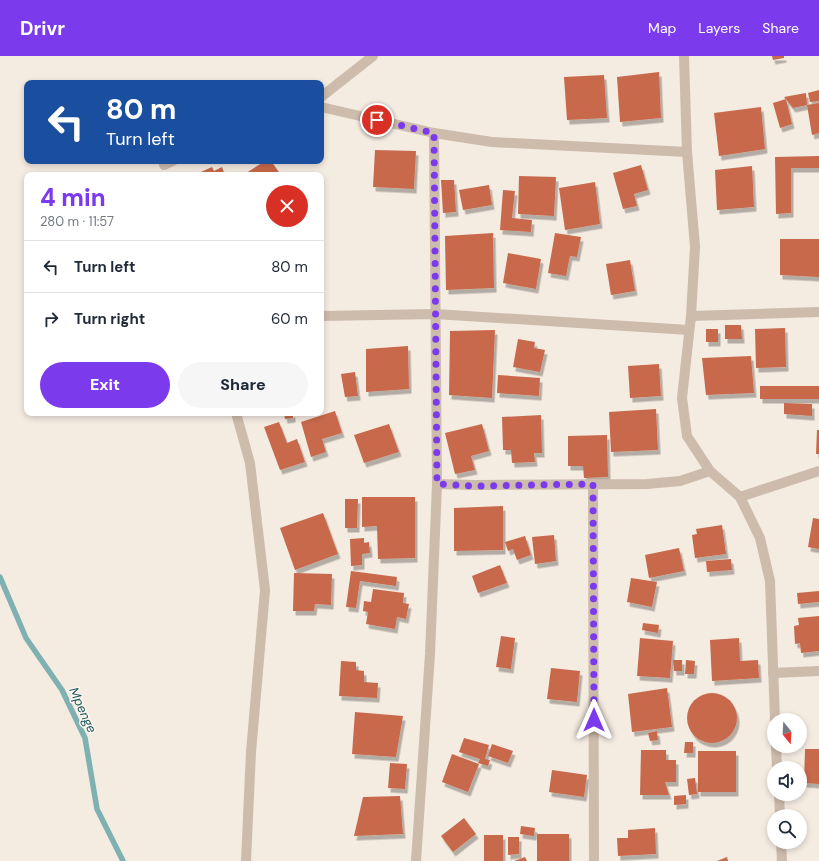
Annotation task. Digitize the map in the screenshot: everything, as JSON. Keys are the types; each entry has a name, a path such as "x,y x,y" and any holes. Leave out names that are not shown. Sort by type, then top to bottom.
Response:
{"street":[{"path":"324,95 373,56"},
{"path":"684,56 687,152 695,247 691,316 682,398 687,436 710,471 740,497 760,538 770,581 775,713"},
{"path":"324,108 434,133 492,142 687,152"},
{"path":"416,861 430,654 437,484 434,133"},
{"path":"691,316 819,312"},
{"path":"324,316 435,314 689,330"},
{"path":"237,416 250,463 265,590 251,752 246,861"},
{"path":"437,484 475,486 647,484 680,481 710,471"},
{"path":"740,497 819,471"},
{"path":"593,484 594,861"},
{"path":"773,673 819,671"},
{"path":"781,849 782,861"}],"building":[{"path":"772,56 784,56 784,58 773,60"},
{"path":"659,72 661,118 620,122 617,77"},
{"path":"604,75 607,118 567,120 564,77"},
{"path":"819,90 819,101 810,102 808,93"},
{"path":"806,93 807,105 793,108 784,97"},
{"path":"786,99 792,124 780,128 773,103"},
{"path":"819,103 819,133 812,135 807,105"},
{"path":"761,107 765,149 719,156 714,113"},
{"path":"375,150 416,151 414,189 373,187"},
{"path":"819,156 819,168 791,168 791,213 776,214 775,157"},
{"path":"260,164 273,164 279,172 248,172"},
{"path":"641,165 648,190 634,194 637,206 623,209 613,173"},
{"path":"752,166 754,207 717,210 715,170"},
{"path":"212,167 214,171 222,167 224,172 201,172"},
{"path":"519,176 556,177 554,216 518,214"},
{"path":"441,180 454,180 456,212 443,213"},
{"path":"595,182 600,224 565,230 559,188"},
{"path":"489,185 492,205 463,210 459,190"},
{"path":"503,190 515,191 512,218 532,220 531,232 500,230"},
{"path":"493,233 494,288 446,290 445,236"},
{"path":"555,233 581,237 577,257 570,256 566,276 548,273"},
{"path":"780,239 819,239 819,277 780,275"},
{"path":"508,253 541,259 536,289 503,283"},
{"path":"630,260 635,291 611,295 606,264"},
{"path":"725,325 741,325 742,339 725,339"},
{"path":"785,328 786,367 756,368 755,329"},
{"path":"706,329 718,329 718,342 706,342"},
{"path":"495,330 492,398 449,395 450,331"},
{"path":"518,339 535,342 534,348 545,350 540,372 513,367"},
{"path":"408,346 409,389 366,392 366,349"},
{"path":"751,356 754,393 706,395 702,358"},
{"path":"659,364 661,396 630,398 628,366"},
{"path":"355,372 358,396 345,397 341,374"},
{"path":"498,375 540,378 539,396 497,393"},
{"path":"760,386 819,386 819,399 760,399"},
{"path":"784,403 812,404 812,416 784,414"},
{"path":"656,409 658,450 611,452 609,412"},
{"path":"335,411 342,433 322,439 326,452 311,457 301,422 324,416 324,415"},
{"path":"541,415 542,453 534,453 535,462 512,463 511,450 503,450 502,417"},
{"path":"284,416 293,416 293,418 285,419"},
{"path":"279,422 287,443 297,439 305,462 280,470 264,427"},
{"path":"389,424 399,452 364,463 354,435"},
{"path":"482,424 489,451 471,456 475,470 455,474 445,433"},
{"path":"817,430 819,430 819,454 816,454"},
{"path":"607,435 608,477 584,478 583,466 568,466 568,436"},
{"path":"362,497 415,497 415,558 378,559 377,526 362,527"},
{"path":"345,499 358,499 357,528 345,528"},
{"path":"503,506 503,550 454,551 454,508"},
{"path":"323,513 338,554 295,570 280,528"},
{"path":"813,518 819,519 819,549 808,547"},
{"path":"722,525 726,554 695,558 692,535 697,534 696,529"},
{"path":"554,535 556,561 535,564 532,537"},
{"path":"525,536 531,555 517,560 513,549 508,551 505,542"},
{"path":"364,538 364,543 369,542 370,553 362,554 362,565 351,566 350,539"},
{"path":"679,548 684,571 649,578 645,555"},
{"path":"731,559 732,570 707,572 706,561"},
{"path":"500,565 507,583 478,593 472,576"},
{"path":"351,571 397,577 396,586 360,581 356,608 346,607"},
{"path":"294,573 332,574 331,605 315,604 314,611 293,611"},
{"path":"631,578 657,582 652,607 627,602"},
{"path":"373,589 404,593 403,603 409,604 406,619 397,617 395,629 366,624 368,612 363,611 364,601 371,602"},
{"path":"819,591 819,602 798,604 797,593"},
{"path":"819,616 819,651 801,653 800,643 795,644 794,626 799,625 798,618"},
{"path":"643,623 659,625 658,633 642,630"},
{"path":"501,636 515,638 511,669 496,667"},
{"path":"640,638 673,641 670,678 637,676"},
{"path":"739,638 740,661 758,660 759,678 712,681 710,640"},
{"path":"673,660 682,660 682,671 674,671"},
{"path":"686,660 695,661 694,674 685,674"},
{"path":"341,661 356,662 356,670 364,671 364,682 378,683 377,698 339,696"},
{"path":"551,668 580,671 577,702 547,699"},
{"path":"667,688 672,727 632,732 628,694"},
{"path":"712,693 726,697 733,704 737,718 733,732 726,739 712,743 698,739 691,732 687,718 691,704 698,697"},
{"path":"355,712 403,716 396,757 352,754"},
{"path":"657,731 658,740 650,741 648,733"},
{"path":"464,738 489,745 485,759 490,760 488,766 478,763 480,759 459,752"},
{"path":"685,742 693,742 693,753 684,753"},
{"path":"492,744 513,751 508,763 488,756"},
{"path":"807,749 819,749 819,784 807,783 807,761 805,761 805,753 807,753"},
{"path":"641,750 666,750 666,760 676,760 676,782 665,782 669,795 640,795"},
{"path":"698,751 736,751 736,792 698,792"},
{"path":"452,754 479,764 468,792 442,782"},
{"path":"390,763 407,764 405,789 388,788"},
{"path":"552,770 587,775 584,797 549,792"},
{"path":"695,778 697,794 689,795 687,779"},
{"path":"686,795 686,804 674,805 674,796"},
{"path":"400,796 403,834 354,836 363,797"},
{"path":"464,818 476,834 453,852 441,836"},
{"path":"521,826 535,828 534,836 520,834"},
{"path":"655,828 656,854 618,856 617,838 628,838 628,830"},
{"path":"537,834 569,834 569,861 537,861"},
{"path":"484,835 503,835 503,861 484,861"},
{"path":"508,837 519,837 519,854 508,855"},
{"path":"525,857 527,861 514,861"},
{"path":"727,857 728,861 717,861"}],"waterway":[{"name":"Mpenge","path":"0,577 26,638 62,690 85,738 97,809 123,861"}],"route":[{"path":"377,120 434,133 437,484 475,486 593,484 594,720"}]}
